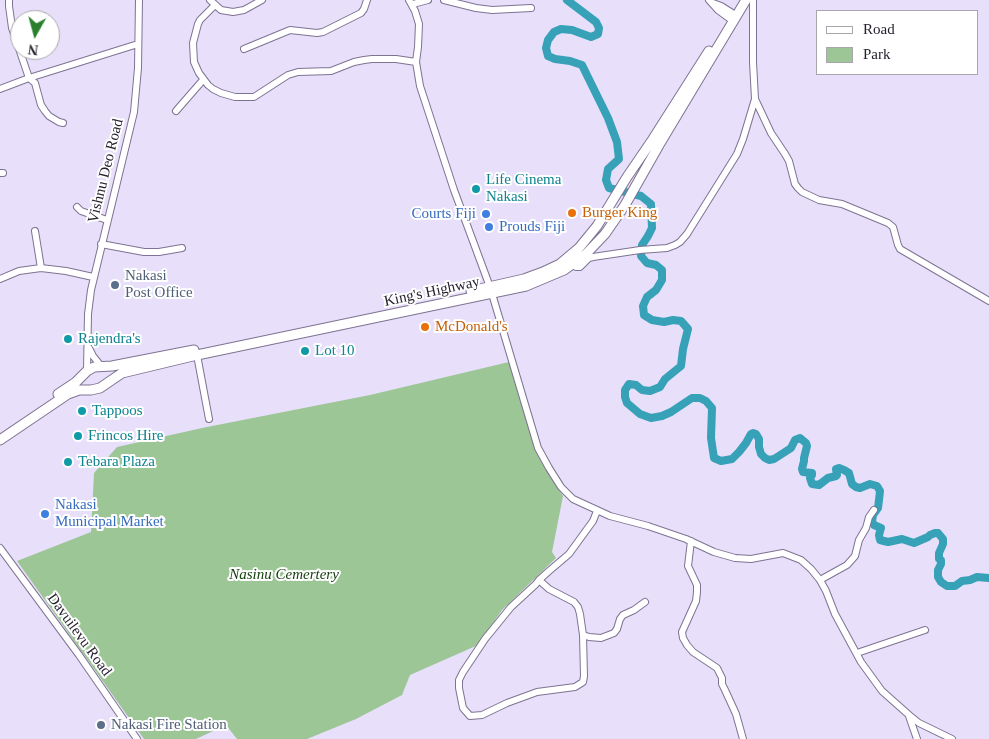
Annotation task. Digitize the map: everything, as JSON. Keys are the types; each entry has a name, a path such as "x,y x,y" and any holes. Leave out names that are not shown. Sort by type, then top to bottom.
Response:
{"highway":[{"name":"King's Highway","path":"0,433 76,382 87,371 97,366 112,366 491,290 526,286 574,264 605,234 625,205 732,17 739,0"},
{"name":"King's Highway","path":"0,440 68,394 79,390 101,387 122,373 491,290 560,264 579,248 597,226 627,176 732,17 746,0"},
{"path":"87,371 87,376 92,385 101,387 106,378 101,366"}],"street":[{"path":"9,0 12,28 29,78 34,83 41,105 49,116 63,123"},
{"name":"Vishnu Deo Road","path":"87,371 89,347 88,314 93,277 133,117 138,76 139,0"},
{"path":"262,0 248,9 238,12 221,10 213,2 200,20 194,36 192,51 194,62 203,80 221,93 235,97 250,97 258,95 288,75 298,72 331,71 364,60 396,59 416,62"},
{"path":"244,48 290,30 323,32 361,13 367,0"},
{"path":"428,0 411,2 419,24 416,62 420,86 454,190 491,290 538,448 549,468 573,499 610,516 648,526 691,541 714,552 735,558 751,559 783,553 801,560 820,580 835,614 864,667 882,691 908,715 952,739"},
{"path":"444,0 492,10 531,8"},
{"path":"574,264 576,267 580,267 589,258 667,248 675,245 687,234 725,175 744,139 755,99 753,0"},
{"path":"711,1 718,10 732,17"},
{"path":"0,89 138,44"},
{"path":"176,111 203,80"},
{"path":"755,99 771,133 789,161 795,184 798,188 819,200 842,204 888,223 893,227 900,249 989,301"},
{"path":"77,207 81,211 107,220"},
{"path":"34,231 41,268"},
{"path":"101,244 144,252 159,252 182,248"},
{"path":"0,278 41,268 93,277"},
{"path":"89,347 101,366"},
{"path":"197,355 209,419"},
{"path":"820,580 847,565 855,556 869,516 874,510"},
{"path":"540,580 549,589 574,602 578,607 583,635 584,676 582,682 575,687 537,692 482,715 470,716 463,708 459,680 485,639 506,613 540,580 569,554 593,521 597,511"},
{"path":"691,541 688,566 697,585 698,592 682,632 683,638 693,652 717,668 736,714 743,739"},
{"name":"Davuilevu Road","path":"0,548 79,655 137,739"},
{"path":"583,635 590,638 602,638 614,633 623,615 646,602"},
{"path":"857,653 925,630"},
{"path":"908,715 918,739"}],"green space":[{"name":"Nasinu Cemertery","path":"509,362 538,456 563,496 552,552 556,558 502,610 478,645 410,675 402,695 356,719 307,739 237,739 226,725 196,739 144,739 17,561 91,532 94,473 117,447 370,395"}],"waterway":[{"path":"567,0 596,22 599,28 598,34 591,37 572,30 561,29 554,32 548,40 546,48 548,56 582,65 608,118 617,142 619,159 608,169 606,180 609,188 641,196 651,204 652,228 642,245 641,256 647,263 656,265 662,270 662,280 656,290 647,297 643,306 644,315 652,320 664,322 681,321 688,329 681,366 665,379 660,387 650,391 642,390 636,385 629,384 625,390 627,403 640,414 651,418 671,412 692,398 700,398 706,401 712,408 711,438 714,458 721,461 732,459 753,433 759,439 761,454 769,460 774,459 791,448 795,440 800,438 807,446 802,469 803,472 812,473 810,478 812,484 819,485 828,478 836,476 836,469 839,468 849,473 852,484 856,487 860,488 870,484 877,486 880,491 878,508 873,515 872,521 874,525 881,528 880,540 888,542 902,539 914,543 938,533 943,539 939,553 941,564 938,570 938,577 941,582 947,586 955,586 962,581 977,577 989,578"}],"place":[{"name":"Life Cinema Nakasi","path":"476,189"},
{"name":"Burger King","path":"572,213"},
{"name":"Courts Fiji","path":"486,214"},
{"name":"Prouds Fiji","path":"489,227"},
{"name":"Nakasi Post Office","path":"115,285"},
{"name":"McDonald's","path":"425,327"},
{"name":"Rajendra's","path":"68,339"},
{"name":"Lot 10","path":"305,351"},
{"name":"Tappoos","path":"82,411"},
{"name":"Frincos Hire","path":"78,436"},
{"name":"Tebara Plaza","path":"68,462"},
{"name":"Nakasi Municipal Market","path":"45,514"},
{"name":"Nakasi Fire Station","path":"101,725"}]}
